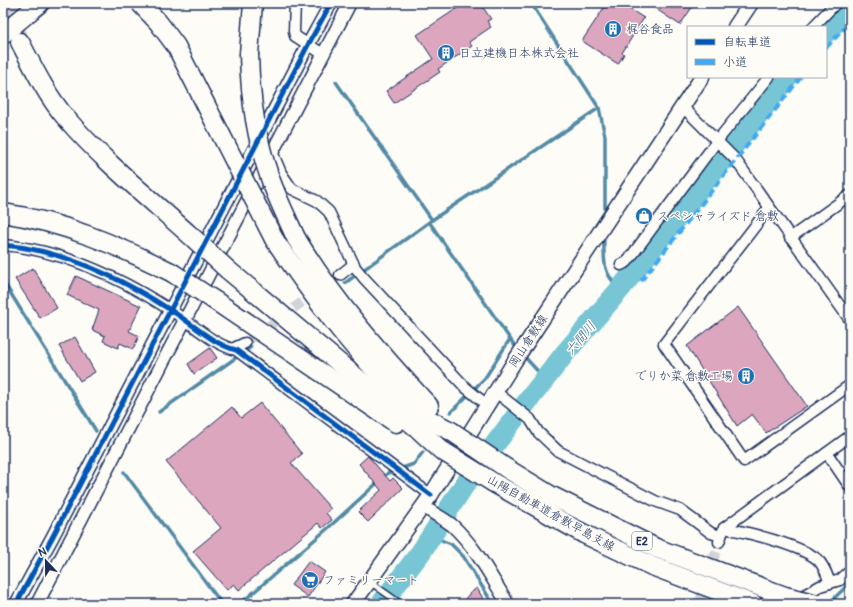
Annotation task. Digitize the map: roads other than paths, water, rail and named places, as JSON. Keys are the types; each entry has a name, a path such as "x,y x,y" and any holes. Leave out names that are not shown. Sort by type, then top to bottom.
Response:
{"highway":[{"path":"3,34 40,3"},
{"path":"140,3 158,22 176,46 274,239 326,313 374,370 423,415 451,431"},
{"path":"253,3 249,54 250,85 258,134 270,178 296,238 315,269 341,305 377,350 451,431"},
{"path":"20,42 43,86 65,118 91,144 228,270 441,450"},
{"path":"3,213 33,218 78,231 124,249 171,272 413,435 441,450"},
{"name":"山陽自動車道倉敷早島支線","path":"451,431 506,468 550,495 656,548 788,600 816,604"},
{"name":"山陽自動車道倉敷早島支線","path":"441,450 494,483 584,534 638,559 753,604"}],"main road":[{"path":"736,26 751,3"},
{"name":"岡山倉敷線","path":"353,604 374,584 428,504 487,405 521,352 701,78"}],"street":[{"path":"295,3 295,36 323,54"},
{"path":"16,604 53,536 331,3"},
{"path":"36,604 273,154 350,3"},
{"path":"814,26 836,3"},
{"path":"621,265 627,262 768,78"},
{"path":"682,106 735,159 850,320"},
{"path":"273,154 281,173 292,189 317,201 329,212 355,265 363,277 465,387 474,396 487,405"},
{"path":"790,238 850,195"},
{"path":"769,208 664,344 744,460 850,385"},
{"path":"3,245 48,253 86,265 130,286 170,310 224,347 234,349 246,357 403,474 428,504 450,524 482,561 508,604"},
{"path":"340,275 355,265"},
{"path":"234,349 245,343"},
{"path":"496,392 530,419 538,432 558,451 655,501 680,510 711,533 721,535 751,533 805,553 817,560 824,569 830,583"},
{"path":"721,535 850,436"},
{"path":"827,453 850,487"},
{"path":"788,600 802,596 820,586 840,580 850,571"}],"lane":[{"path":"374,584 401,604"}],"waterway":[{"path":"531,3 599,108 605,136 605,215"},
{"name":"六間川","path":"827,32 850,7"},
{"name":"六間川","path":"381,604 421,552 465,484 520,411 566,352 621,288 787,78"},
{"path":"336,82 432,220"},
{"path":"345,283 432,220 599,108"},
{"path":"430,223 510,339 485,378 451,412"},
{"path":"604,233 604,257 607,271 610,277 621,288"},
{"path":"3,281 96,431"},
{"path":"510,339 518,350"},
{"path":"159,412 251,347"},
{"path":"522,354 545,379"},
{"path":"240,604 327,529 388,473 414,464 423,452"},
{"path":"124,472 222,604"},
{"path":"431,536 451,544 463,556 493,604"},
{"path":"828,604 850,583"}],"tunnel":[{"path":"8,3 19,38"},
{"path":"245,343 340,275"},
{"path":"699,604 719,542"}],"railway":[{"path":"846,604 850,600"}],"place":[{"name":"梶谷食品","path":"613,29"},
{"name":"日立建機日本株式会社","path":"446,53"},
{"name":"スペシャライズド 倉敷","path":"644,216"},
{"name":"でりか菜 倉敷工場","path":"746,376"},
{"name":"ファミリーマート","path":"310,580"}]}
